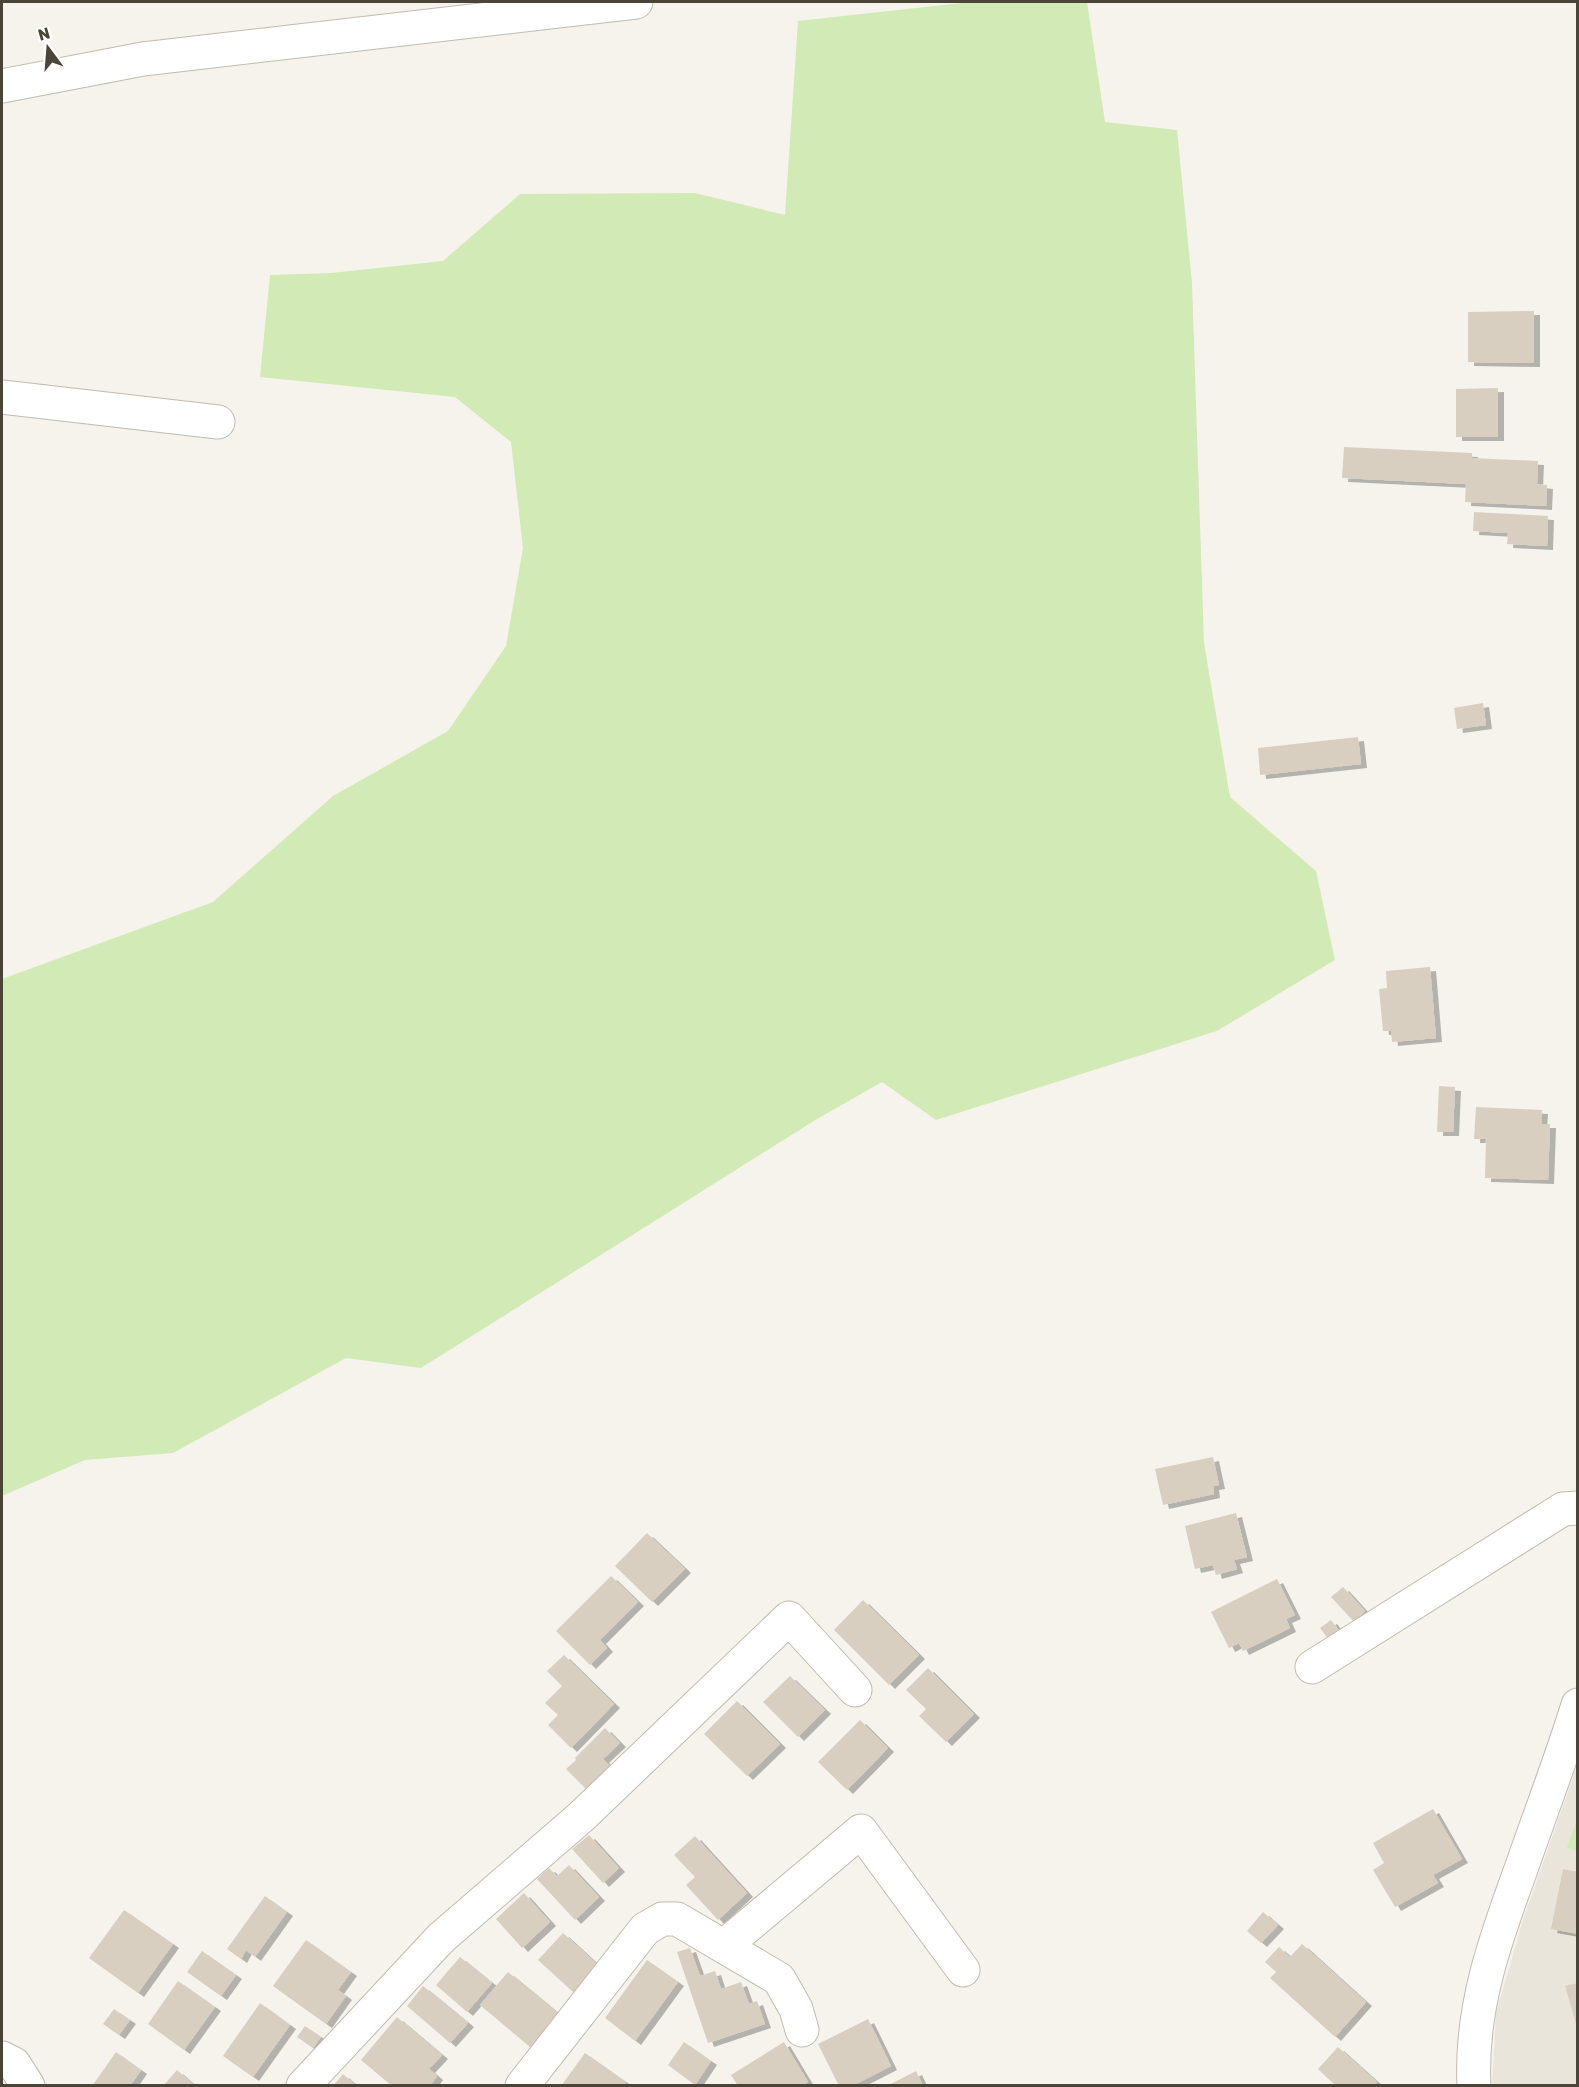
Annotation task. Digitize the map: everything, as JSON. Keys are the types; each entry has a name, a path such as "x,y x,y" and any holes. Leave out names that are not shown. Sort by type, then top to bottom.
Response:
{"street":[{"path":"2,86 143,59 636,2"},
{"path":"2,397 218,422"},
{"path":"1312,1667 1563,1509 1578,1508"},
{"path":"303,2085 441,1938 580,1817 789,1618 855,1690"},
{"path":"1474,2085 1476,2017 1494,1942 1570,1761 1578,1705"},
{"path":"724,1946 861,1831 963,1970"},
{"path":"522,2085 645,1929 662,1919 677,1919 779,1979 796,2009 802,2030"},
{"path":"2,2058 14,2064 27,2085"}],"shaded area":[{"path":"1577,1766 1577,2085 1492,2086 1496,2013 1522,1923"}],"green space":[{"path":"971,2 1087,2 1105,122 1177,130 1192,283 1204,643 1230,797 1316,871 1335,960 1217,1031 936,1120 882,1082 817,1119 421,1368 346,1358 173,1453 85,1460 2,1496 2,979 213,902 333,796 448,731 506,646 523,548 511,442 455,397 260,377 270,275 331,273 443,261 520,194 695,193 785,215 798,21"},
{"path":"1577,1819 1577,1851 1567,1848"}],"building":[{"path":"1534,311 1534,363 1468,362 1468,312"},
{"path":"1498,388 1498,437 1456,437 1456,389"},
{"path":"1344,447 1472,453 1472,458 1538,461 1537,484 1547,485 1546,506 1465,502 1466,484 1342,478"},
{"path":"1474,512 1548,516 1547,546 1507,544 1508,533 1473,531"},
{"path":"1483,703 1486,725 1457,729 1454,708"},
{"path":"1358,737 1361,764 1260,775 1258,748"},
{"path":"1430,967 1436,1038 1392,1042 1391,1031 1383,1031 1379,989 1387,988 1386,971"},
{"path":"1439,1086 1455,1087 1453,1132 1437,1132"},
{"path":"1476,1107 1542,1110 1541,1124 1550,1124 1548,1180 1485,1178 1486,1139 1474,1139"},
{"path":"1213,1457 1219,1485 1213,1486 1214,1494 1163,1505 1155,1469"},
{"path":"1236,1513 1247,1557 1234,1560 1237,1569 1216,1575 1213,1565 1195,1569 1185,1526"},
{"path":"647,1533 685,1569 652,1602 615,1566"},
{"path":"611,1576 638,1602 600,1640 607,1648 590,1665 556,1631"},
{"path":"1277,1579 1295,1615 1286,1619 1290,1628 1243,1651 1239,1643 1229,1648 1211,1612"},
{"path":"1343,1587 1365,1611 1354,1622 1331,1597"},
{"path":"863,1600 919,1655 889,1685 834,1630"},
{"path":"1331,1620 1340,1632 1329,1640 1320,1628"},
{"path":"564,1655 614,1704 571,1748 548,1725 558,1715 545,1703 562,1686 547,1671"},
{"path":"928,1668 974,1714 946,1742 919,1716 926,1709 906,1690"},
{"path":"790,1676 825,1710 798,1737 763,1702"},
{"path":"737,1701 780,1744 747,1776 704,1734"},
{"path":"860,1720 888,1748 847,1790 818,1762"},
{"path":"605,1728 620,1743 603,1759 612,1768 589,1792 566,1769"},
{"path":"1433,1809 1462,1859 1433,1875 1438,1883 1395,1907 1373,1870 1384,1863 1373,1843"},
{"path":"589,1835 619,1868 603,1883 572,1849"},
{"path":"695,1836 747,1893 718,1920 686,1885 695,1877 674,1855"},
{"path":"569,1865 599,1897 575,1920 537,1879 549,1868 557,1876"},
{"path":"1563,1869 1578,1872 1578,1934 1551,1929"},
{"path":"524,1893 550,1922 522,1948 496,1919"},
{"path":"265,1896 287,1912 255,1957 246,1950 241,1959 227,1949"},
{"path":"124,1910 173,1944 138,1993 89,1958"},
{"path":"1263,1912 1278,1925 1261,1943 1247,1931"},
{"path":"563,1933 599,1966 574,1993 538,1960"},
{"path":"306,1940 351,1972 338,1990 346,1996 326,2024 273,1986"},
{"path":"1302,1944 1366,2002 1335,2037 1270,1978 1276,1972 1265,1962 1279,1947 1290,1957"},
{"path":"690,1948 700,1976 715,1971 721,1989 741,1982 749,2004 757,2001 765,2024 708,2043 677,1952"},
{"path":"202,1951 236,1975 221,1996 187,1972"},
{"path":"460,1957 492,1983 467,2012 436,1985"},
{"path":"647,1960 678,1982 635,2041 605,2018"},
{"path":"508,1972 559,2014 531,2048 480,2005"},
{"path":"178,1981 215,2007 184,2050 148,2024"},
{"path":"1578,1983 1578,2027 1577,2027 1565,1986"},
{"path":"423,1986 468,2023 450,2043 407,2006"},
{"path":"260,2003 290,2025 253,2077 223,2056"},
{"path":"114,2009 130,2020 119,2035 103,2024"},
{"path":"397,2017 442,2055 429,2069 437,2076 430,2086 392,2086 361,2060"},
{"path":"868,2019 891,2066 852,2086 839,2086 818,2044"},
{"path":"305,2026 321,2037 313,2048 297,2037"},
{"path":"684,2042 711,2061 695,2085 668,2065"},
{"path":"784,2042 808,2082 802,2086 777,2086 776,2083 773,2086 738,2086 731,2075"},
{"path":"1338,2047 1377,2082 1374,2086 1336,2086 1318,2069"},
{"path":"116,2052 141,2070 130,2086 92,2086"},
{"path":"585,2053 626,2082 623,2086 561,2086"},
{"path":"177,2070 195,2086 163,2086"},
{"path":"916,2071 923,2086 887,2086"},
{"path":"343,2074 357,2086 333,2086"}]}
